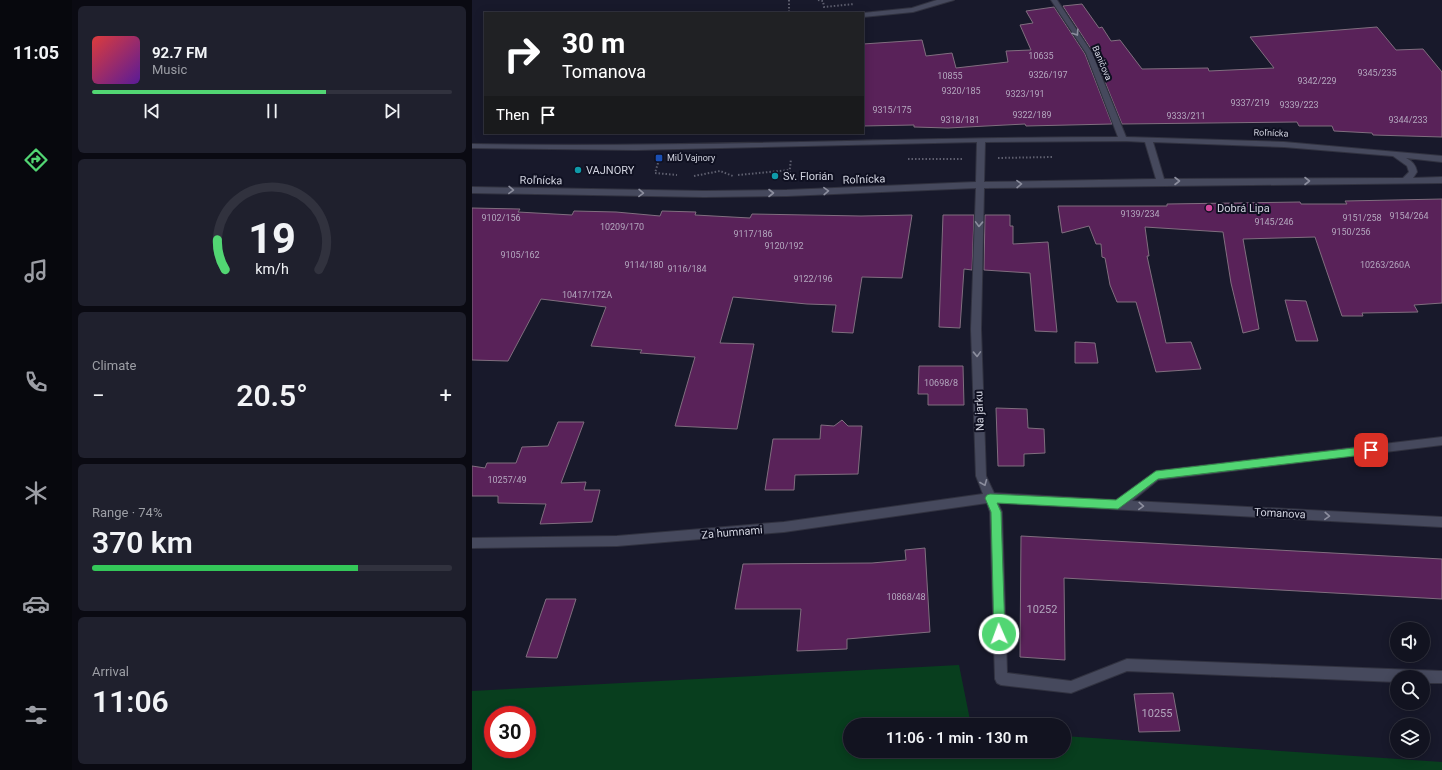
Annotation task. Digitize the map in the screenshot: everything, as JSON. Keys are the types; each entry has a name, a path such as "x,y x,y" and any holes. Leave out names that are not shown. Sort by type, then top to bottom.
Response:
{"street":[{"path":"864,15 913,10 937,2 951,0"},
{"name":"Baničova","path":"1054,0 1089,53 1123,139"},
{"path":"1148,139 1152,157 1161,182"},
{"name":"Roľnícka","path":"472,146 749,146 1148,139 1301,145 1442,159"},
{"name":"Na jarku","path":"981,141 976,329 981,476 996,512 1001,679 1071,687 1128,665 1442,678"},
{"name":"Roľnícka","path":"1392,153 1407,162 1413,168 1413,172 1405,181"},
{"name":"Roľnícka","path":"472,190 704,194 787,193 980,185 1442,180"},
{"path":"1118,505 1156,476 1442,441"},
{"name":"Tomanova","path":"990,498 1442,522"},
{"name":"Za humnami","path":"472,543 617,541 784,527 990,498"}],"path":[{"path":"789,0 789,12"},
{"path":"980,159 1058,157"},
{"path":"659,158 655,173 683,176"},
{"path":"690,176 720,171 734,176 790,170"}],"green space":[{"path":"959,665 970,718 843,718 843,758 1071,758 1071,736 1442,762 1442,770 472,770 472,691"}],"building":[{"path":"1082,4 1099,28 1102,27 1111,41 1120,40 1142,69 1208,68 1209,71 1274,68 1250,37 1377,27 1396,50 1423,49 1442,72 1442,137 1373,135 1372,133 1334,131 1332,126 1299,126 1297,122 1122,124 1093,52 1063,6"},
{"path":"1054,7 1085,54 1112,124 1026,126 1025,124 948,128 914,127 914,125 864,126 864,44 922,40 926,56 952,53 956,68 1008,62 1006,51 1031,50 1020,25 1033,23 1026,11"},
{"path":"1442,199 1442,303 1414,305 1418,312 1362,313 1363,316 1342,316 1315,237 1243,239 1259,329 1243,333 1231,283 1223,232 1145,227 1149,256 1147,256 1166,343 1191,342 1201,369 1156,372 1136,302 1117,302 1110,285 1105,258 1102,257 1101,244 1096,244 1089,226 1062,233 1058,206 1167,206 1167,204 1300,202 1301,204 1347,204 1345,201"},
{"path":"472,208 520,209 518,212 572,215 574,211 616,212 660,216 662,211 696,212 695,215 750,218 752,214 861,216 912,215 902,278 862,277 853,333 832,332 836,305 807,304 733,297 720,343 754,344 737,429 675,426 695,357 640,353 642,350 591,346 606,307 541,299 508,361 472,360"},
{"path":"943,215 974,215 972,270 964,269 960,328 939,327"},
{"path":"985,215 1010,215 1010,226 1013,226 1013,244 1048,242 1057,332 1035,331 1030,273 984,270"},
{"path":"1285,300 1306,301 1318,341 1296,341"},
{"path":"1075,342 1095,343 1098,363 1075,363"},
{"path":"919,366 963,366 964,405 928,405 928,394 918,394"},
{"path":"996,408 1027,409 1028,428 1044,429 1045,453 1024,454 1024,466 998,466"},
{"path":"842,420 848,426 862,426 858,474 795,475 794,490 765,490 773,439 820,439 821,425 834,426"},
{"path":"558,422 584,422 561,483 586,482 584,490 600,490 592,522 540,524 546,504 498,503 498,496 472,496 472,466 485,468 487,463 516,463 522,447 548,446"},
{"path":"1021,536 1442,559 1442,599 1064,578 1065,660 1020,657"},
{"path":"925,548 930,632 847,639 847,649 797,651 801,609 735,609 743,564 872,563 906,560 905,550"},
{"path":"546,599 576,599 557,658 526,657"},
{"path":"1173,693 1180,731 1139,732 1134,694"}],"place":[{"name":"MiÚ Vajnory","path":"659,158"},
{"name":"VAJNORY","path":"578,170"},
{"name":"Sv. Florián","path":"775,176"},
{"name":"Dobrá Lipa","path":"1209,208"}],"route":[{"path":"999,634 996,512 990,498 1118,505 1156,476 1371,450"}]}
